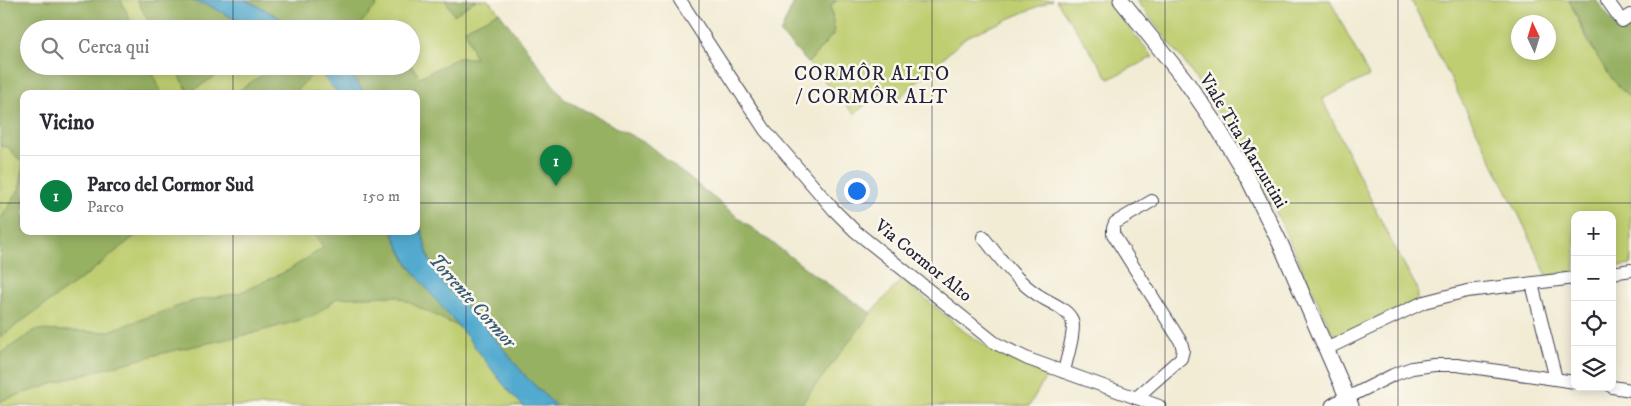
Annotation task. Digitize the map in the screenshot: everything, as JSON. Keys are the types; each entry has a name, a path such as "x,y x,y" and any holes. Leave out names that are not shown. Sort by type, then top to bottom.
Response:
{"street":[{"name":"Via Cormor Alto","path":"680,0 765,130 834,210 856,231 995,343 1028,359 1159,406"},
{"name":"Viale Tita Marzuttini","path":"1121,0 1186,80 1248,178 1281,245 1349,402"},
{"path":"1607,0 1622,21 1631,15"},
{"path":"1136,398 1181,358 1183,350 1181,342 1113,234 1115,223 1152,201"},
{"path":"983,237 1009,269 1036,294 1066,312 1072,320 1072,332 1064,372"},
{"path":"1616,272 1631,270"},
{"path":"1326,349 1424,302 1467,291 1571,279"},
{"path":"1532,284 1556,379"},
{"path":"1332,406 1349,402 1394,375 1412,368 1434,365 1457,365 1571,381"},
{"path":"1616,388 1631,390"}],"green space":[{"path":"0,0 488,0 499,12 497,13 561,101 810,275 872,314 902,279 965,332 992,350 1047,375 1029,406 0,406"},
{"path":"0,0 121,0 130,20 20,20 20,75 154,75 160,90 20,90 20,161 8,147 0,146"},
{"path":"137,0 188,0 208,5 239,20 148,20"},
{"path":"245,0 381,0 364,20 283,20"},
{"path":"445,0 476,0 454,15"},
{"path":"795,0 837,0 831,5 834,33 808,63 780,33"},
{"path":"837,0 1053,0 966,37 895,102 884,90 854,114 808,63 834,33 831,5"},
{"path":"1056,0 1105,0 1153,57 1109,79"},
{"path":"1136,0 1330,0 1369,76 1322,99 1390,239 1416,286 1418,294 1416,301 1341,336 1333,334 1273,206 1240,145 1183,60"},
{"path":"1411,0 1569,0 1588,42 1623,91 1631,99 1631,265 1616,267 1616,211 1571,211 1571,273 1547,276 1520,217"},
{"path":"1569,0 1596,0 1621,33 1631,25 1631,99 1602,65"},
{"path":"499,12 564,99 647,144 745,223 813,274 871,313 800,406 556,406 527,378 475,314 448,290 429,259 420,225 420,90 362,90 351,75 418,75 420,77 458,58 475,58 465,29"},
{"path":"179,75 217,75 194,90 187,90"},
{"path":"262,75 312,75 297,90 240,90"},
{"path":"20,188 20,235 136,235 89,273 0,337 0,220"},
{"path":"315,235 394,235 406,262 459,327 396,296 337,298 314,316 254,333 163,353 74,377 0,401 0,354 35,330 106,332 193,301 239,293 287,271 323,248"}],"water":[{"path":"188,0 245,0 283,20 239,20 208,5"},
{"path":"321,75 351,75 362,90 335,90"},
{"path":"420,225 429,259 448,290 475,314 527,378 556,406 523,406 515,398 425,287 399,247 394,235 420,235"}],"place":[{"name":"Parco del Cormor Sud","path":"556,186"}],"district":[{"name":"CORMÔR ALTO / CORMÔR ALT","path":"872,86"}],"water label":[{"name":"Torrente Cormor","path":"472,301"}]}
